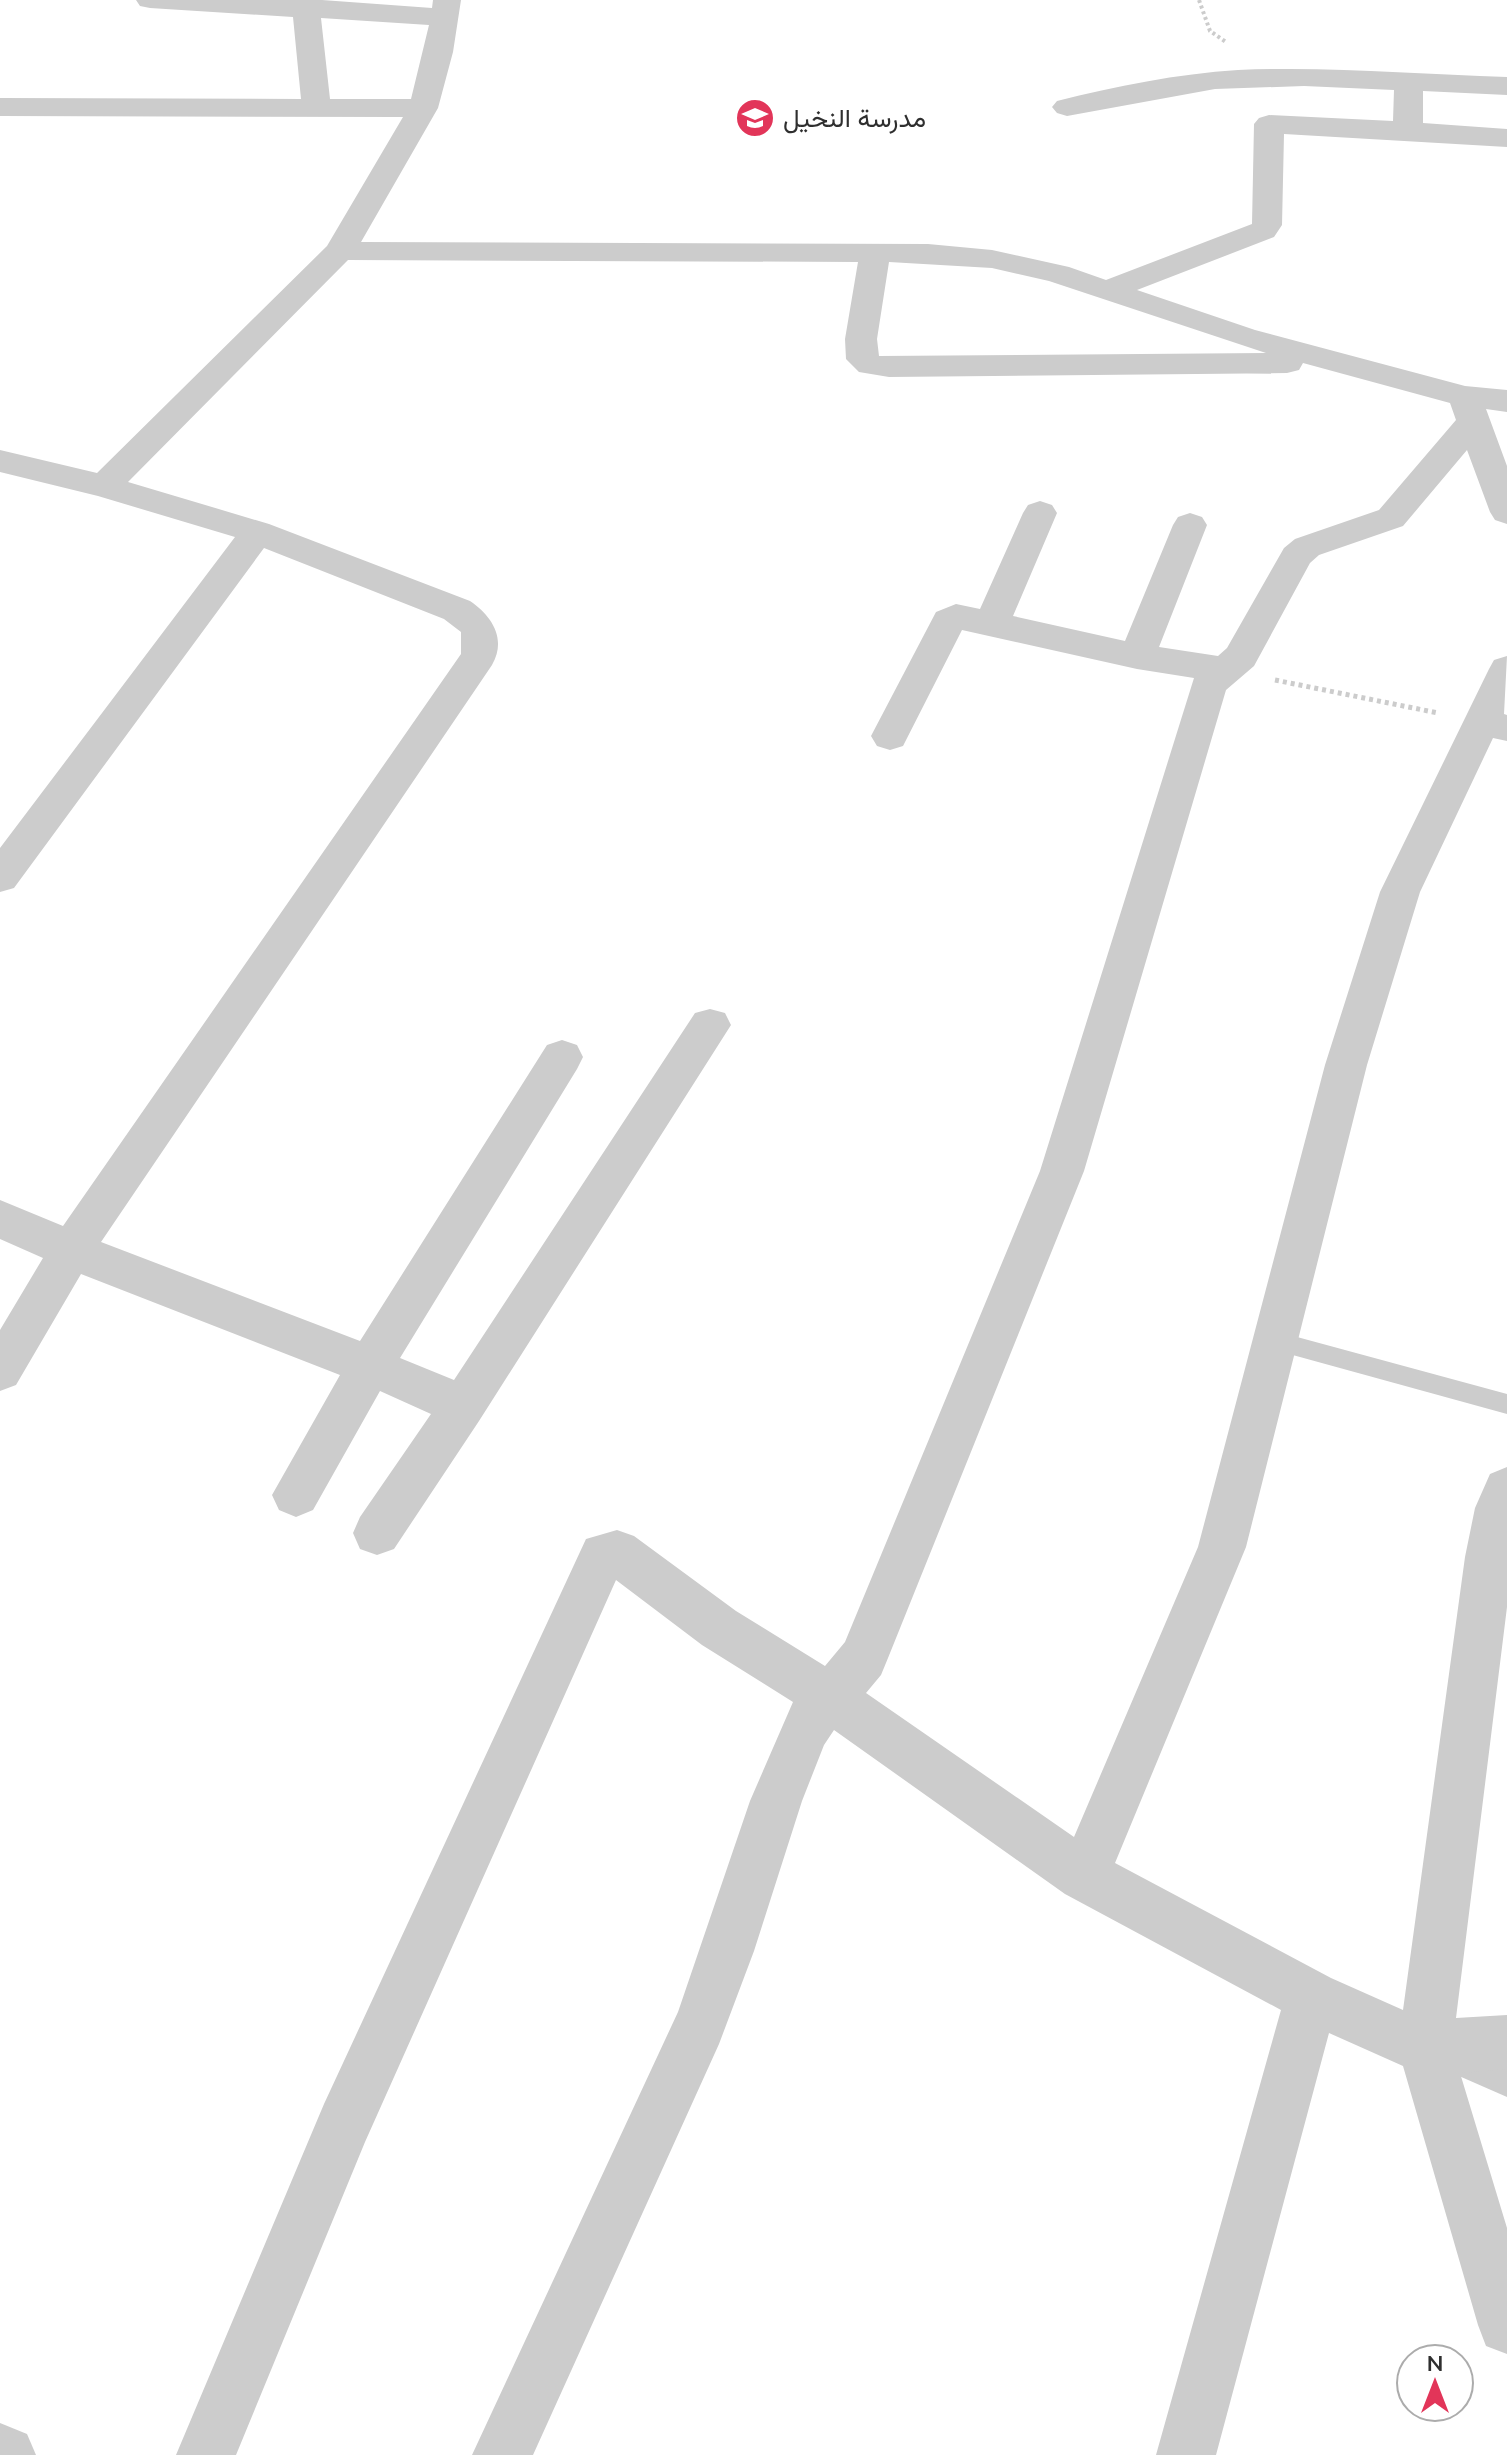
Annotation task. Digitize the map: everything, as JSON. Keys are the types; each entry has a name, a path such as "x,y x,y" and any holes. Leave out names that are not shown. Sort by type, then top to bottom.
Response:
{"street":[{"path":"104,486 340,251 423,108 439,52 445,9 150,0"},
{"path":"307,6 316,108"},
{"path":"1067,107 1185,83 1237,79 1306,78 1507,86"},
{"path":"1408,83 1408,131"},
{"path":"0,107 423,108"},
{"path":"1108,290 1263,230 1267,225 1269,124 1507,138"},
{"path":"340,251 875,253 992,259 1058,274 1244,337 1350,363 1470,408 1507,401"},
{"path":"875,253 861,339 862,359 871,365 1350,363"},
{"path":"1470,408 1507,512"},
{"path":"502,2455 701,2022 773,1810 806,1726 829,1697 849,1680 863,1658 1062,1171 1209,684 1241,657 1296,556 1307,547 1391,518 1470,408"},
{"path":"0,461 104,486 257,532 457,610 476,622 483,639 479,656 70,1252 0,1371"},
{"path":"992,623 1040,513"},
{"path":"1137,656 1190,525"},
{"path":"0,877 257,532"},
{"path":"890,736 949,621 956,616 1137,656 1223,670"},
{"path":"1084,1875 1222,1547 1346,1065 1400,892 1495,725 1507,669"},
{"path":"377,1533 710,1025"},
{"path":"296,1495 371,1364 562,1057"},
{"path":"0,1219 70,1252 371,1364 463,1406"},
{"path":"1507,1489 1499,1508 1489,1557 1425,2048 1507,2325"},
{"path":"206,2455 344,2124 603,1555 617,1552 719,1628 829,1697 1084,1875 1312,1997 1425,2048 1507,2042"},
{"path":"1186,2455 1312,1997"}],"lane":[{"path":"1275,1341 1507,1404"},
{"path":"1425,2048 1507,2083"}],"path":[{"path":"1199,0 1204,24 1219,40"},
{"path":"1223,670 1495,725"}],"place":[{"name":"مدرسة النخيل","path":"755,118"}]}
